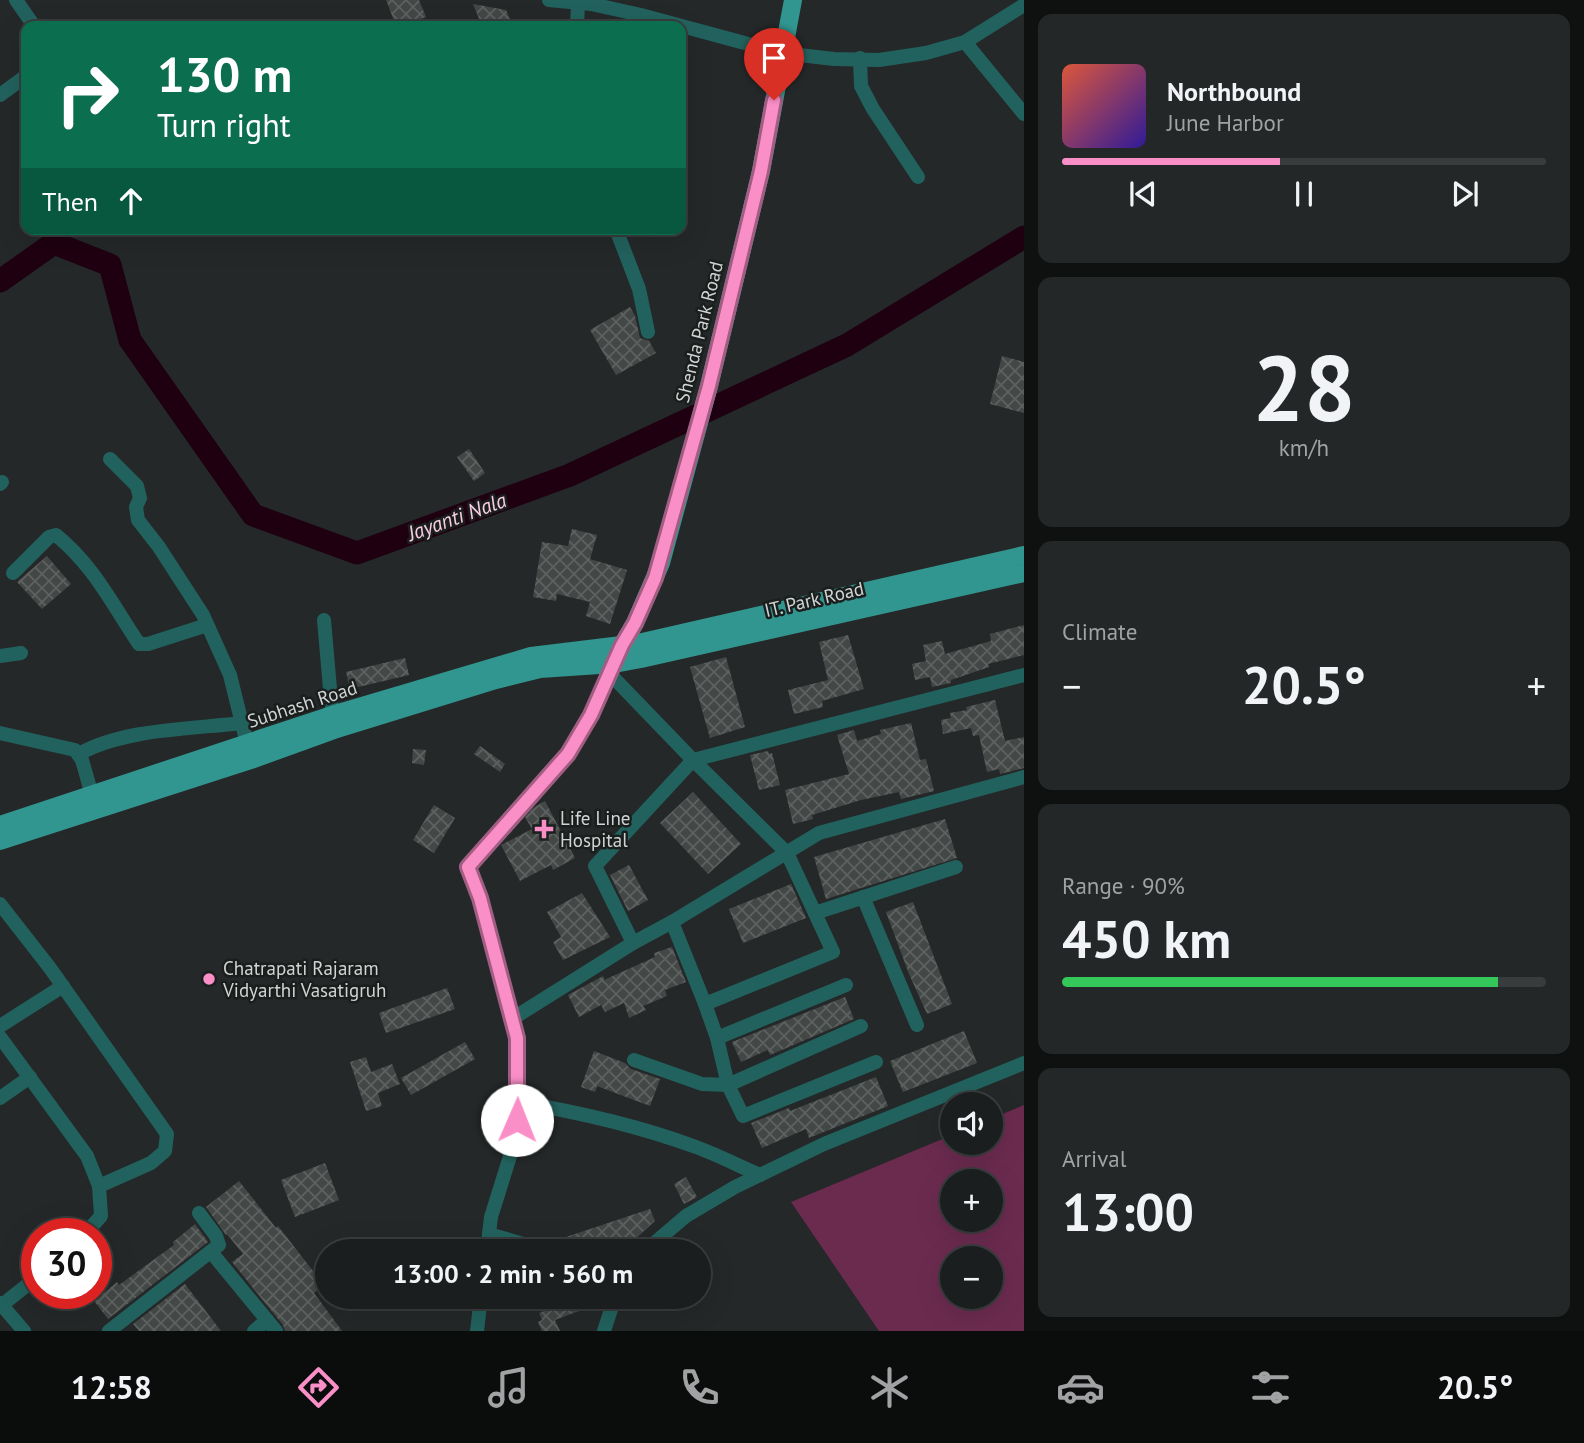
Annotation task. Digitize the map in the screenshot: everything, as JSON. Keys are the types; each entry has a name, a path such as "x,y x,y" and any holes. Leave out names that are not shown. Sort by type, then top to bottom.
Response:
{"main road":[{"name":"Shenda Park Road","path":"612,669 661,563 761,171 793,0"},
{"name":"IT. Park Road","path":"622,645 741,621 1024,555"},
{"name":"IT. Park Road","path":"612,669 1024,573"},
{"name":"Subhash Road","path":"0,825 84,803 249,752 531,656 622,645"},
{"name":"Subhash Road","path":"333,723 540,669 612,669"},
{"name":"Subhash Road","path":"0,841 84,803"}],"street":[{"path":"16,0 31,21"},
{"path":"549,0 578,3 663,21"},
{"path":"577,21 578,3"},
{"path":"686,27 782,53 834,59 879,60 926,54 965,42 1024,5"},
{"path":"965,42 1024,114"},
{"path":"860,58 861,86 918,177"},
{"path":"0,95 21,80"},
{"path":"618,235 639,289 648,332"},
{"path":"110,459 137,486 140,498 136,508 138,520 185,586 207,625 230,675 249,752"},
{"path":"13,573 49,537 55,535 91,569 139,644 148,644 207,625"},
{"path":"324,620 333,723"},
{"path":"0,656 21,653"},
{"path":"488,1239 491,1217 516,1138 518,1040 480,898 468,867 568,754 591,715 612,669 692,760 787,853 833,952 705,1004"},
{"path":"633,943 595,866 692,760 1024,675"},
{"path":"79,754 117,738 242,723"},
{"path":"0,733 75,750 79,754 84,803"},
{"path":"512,1018 819,833 1024,777"},
{"path":"816,913 956,867"},
{"path":"863,897 917,1025"},
{"path":"0,904 63,986 167,1134 165,1151 152,1163 99,1186"},
{"path":"671,922 705,1004 717,1038 728,1085 743,1116 876,1062"},
{"path":"717,1038 846,985"},
{"path":"0,1026 63,986"},
{"path":"634,1060 702,1084 728,1085 861,1026"},
{"path":"0,1037 87,1156 99,1186 99,1218"},
{"path":"658,1239 697,1209 824,1144 1024,1063"},
{"path":"0,1098 30,1077"},
{"path":"518,1102 561,1109 648,1130 713,1153 760,1175"},
{"path":"109,1331 219,1245 219,1240 199,1213"},
{"path":"489,1234 506,1239"},
{"path":"212,1252 272,1326 254,1331"},
{"path":"21,1289 1,1304 24,1331"},
{"path":"477,1331 480,1309"},
{"path":"604,1331 611,1309"},
{"path":"126,1318 136,1331"}],"shaded area":[{"path":"1024,1105 1024,1331 879,1331 791,1202 940,1140 940,1155 1003,1155 1003,1114"}],"building":[{"path":"386,0 419,0 426,17 416,21 394,21"},
{"path":"473,4 506,10 511,21 480,21"},
{"path":"630,307 640,338 649,341 656,353 616,375 590,330"},
{"path":"1002,356 1024,362 1024,413 990,404"},
{"path":"469,449 485,473 474,481 457,457"},
{"path":"572,529 597,535 590,559 627,570 610,624 586,616 590,602 557,594 556,601 533,597 542,542 568,546"},
{"path":"47,556 71,584 42,609 17,582"},
{"path":"1024,625 1024,655 988,664 989,667 951,680 951,683 932,687 930,677 915,680 912,664 926,661 923,645 942,641 945,654 991,641 990,634"},
{"path":"848,635 864,689 822,701 823,707 794,714 788,690 828,680 819,642"},
{"path":"726,657 745,727 710,738 690,667"},
{"path":"405,658 409,675 350,689 346,672"},
{"path":"995,700 1005,741 1024,737 1024,768 1000,774 999,769 987,772 979,735 973,736 971,728 943,734 941,720 951,718 950,713 967,710 966,707"},
{"path":"911,723 920,760 926,759 934,791 901,799 899,792 861,800 812,815 813,819 793,824 785,790 849,774 837,735 854,730 857,741 881,734 880,730"},
{"path":"480,746 505,764 500,772 474,754"},
{"path":"413,749 426,750 424,765 412,763"},
{"path":"768,751 769,754 772,753 780,785 759,790 750,755"},
{"path":"693,792 741,844 708,874 660,823"},
{"path":"545,801 575,858 553,870 551,865 520,881 501,845 532,829 525,817"},
{"path":"434,805 455,818 434,853 413,840"},
{"path":"945,819 957,858 826,899 814,857"},
{"path":"629,865 648,900 628,911 610,875"},
{"path":"791,884 806,918 743,943 729,909"},
{"path":"582,893 610,937 563,960 553,942 561,937 547,912"},
{"path":"913,902 952,1004 927,1014 886,912"},
{"path":"672,947 686,982 665,990 667,996 643,1006 646,1010 629,1018 624,1003 605,1012 601,1005 579,1017 568,995 603,976 604,980 655,957 654,953"},
{"path":"447,988 455,1009 386,1033 379,1013"},
{"path":"845,997 854,1019 770,1055 768,1050 741,1062 732,1042"},
{"path":"964,1031 977,1063 903,1092 890,1061"},
{"path":"465,1042 475,1059 411,1095 401,1078"},
{"path":"594,1051 625,1063 631,1069 660,1079 650,1106 597,1086 595,1092 581,1087"},
{"path":"366,1057 371,1072 392,1064 400,1084 378,1093 382,1106 366,1111 350,1062"},
{"path":"876,1077 888,1106 809,1138 806,1129 762,1148 751,1123 789,1108 790,1111"},
{"path":"325,1163 339,1200 295,1217 281,1180"},
{"path":"686,1177 697,1197 684,1204 674,1184"},
{"path":"239,1181 315,1273 315,1309 326,1309 342,1331 285,1331 232,1262 243,1254 206,1207"},
{"path":"650,1209 655,1221 635,1239 563,1238"},
{"path":"195,1224 208,1242 108,1319 100,1309 112,1309 112,1286 117,1282 119,1285 174,1245 173,1242"},
{"path":"185,1284 221,1331 139,1331 133,1324"},
{"path":"549,1309 584,1309 555,1320 560,1331 542,1331 538,1322 542,1320 539,1313"}],"waterway":[{"name":"Jayanti Nala","path":"0,281 54,243 110,265 130,340 253,515 357,553 570,475 847,345 1024,237"}],"place":[{"name":"Life Line Hospital","path":"544,829"},
{"name":"Chatrapati Rajaram Vidyarthi Vasatigruh","path":"209,979"}],"route":[{"path":"517,1120 517,1038 480,898 468,867 542,787 568,754 591,715 661,563 709,386 761,171 774,100"}]}
